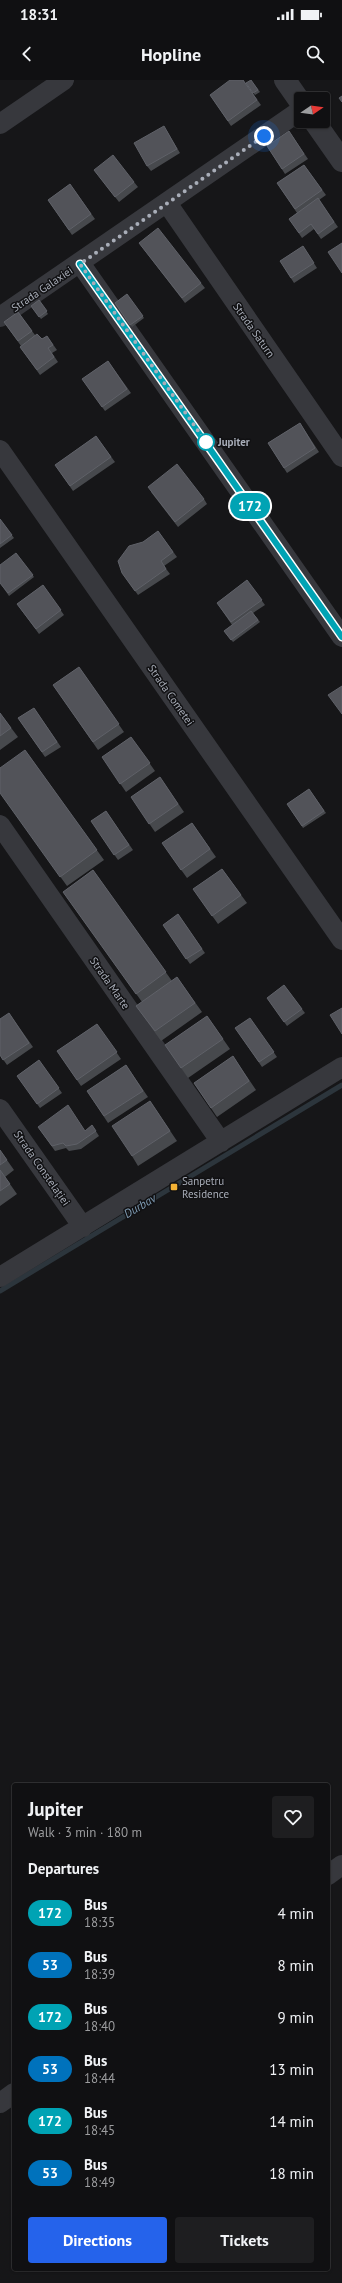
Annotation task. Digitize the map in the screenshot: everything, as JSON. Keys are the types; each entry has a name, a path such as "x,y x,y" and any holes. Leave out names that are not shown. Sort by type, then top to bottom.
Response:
{"street":[{"path":"0,124 64,80"},
{"path":"285,80 294,93"},
{"name":"Strada Galaxiei","path":"0,317 80,264 294,115"},
{"path":"319,128 342,161"},
{"name":"Strada Saturn","path":"167,203 342,457"},
{"path":"80,264 342,637"},
{"name":"Strada Cometei","path":"0,450 342,940"},
{"name":"Strada Marte","path":"0,825 221,1142"},
{"path":"0,1277 84,1227 342,1067"},
{"name":"Strada Constelației","path":"0,1109 84,1227"},
{"path":"330,1874 342,1865"},
{"path":"0,2103 12,2094"}],"building":[{"path":"230,80 243,80 257,100 228,121 210,95"},
{"path":"251,80 258,90 253,93 246,83"},
{"path":"164,126 177,149 147,166 134,143"},
{"path":"289,131 304,154 282,169 267,146"},
{"path":"113,155 134,182 115,197 94,170"},
{"path":"304,165 322,190 295,209 277,183"},
{"path":"70,184 91,214 69,230 48,200"},
{"path":"318,198 334,222 318,234 311,224 299,233 289,219"},
{"path":"158,228 201,283 182,298 139,243"},
{"path":"342,243 342,273 328,252"},
{"path":"303,246 314,263 291,278 280,261"},
{"path":"127,294 143,316 130,325 115,303"},
{"path":"39,300 47,311 39,317 31,306"},
{"path":"18,312 32,331 18,341 4,322"},
{"path":"37,334 42,339 47,336 53,345 48,348 54,357 37,370 20,347"},
{"path":"108,361 127,389 102,407 82,379"},
{"path":"300,423 315,448 284,468 268,443"},
{"path":"96,436 111,457 70,486 55,465"},
{"path":"177,464 204,499 175,522 148,487"},
{"path":"0,519 12,535 0,544"},
{"path":"158,531 173,552 161,561 166,569 135,591 122,573 118,561 129,546 143,542"},
{"path":"16,553 33,575 8,593 0,583 0,565"},
{"path":"247,580 262,600 231,622 217,603"},
{"path":"43,585 61,610 36,629 17,604"},
{"path":"251,611 258,620 231,640 224,631"},
{"path":"79,667 119,724 93,742 53,685"},
{"path":"342,686 342,714 328,695"},
{"path":"34,708 57,742 42,752 18,718"},
{"path":"0,713 11,728 0,736"},
{"path":"131,737 150,763 120,784 102,757"},
{"path":"25,750 97,850 60,877 0,793 0,768"},
{"path":"160,777 178,804 149,824 131,797"},
{"path":"309,789 324,811 302,826 287,804"},
{"path":"106,811 129,845 114,855 91,821"},
{"path":"192,823 210,849 181,870 162,843"},
{"path":"222,869 241,895 212,916 193,889"},
{"path":"93,870 166,972 136,994 63,892"},
{"path":"178,914 202,949 186,959 163,925"},
{"path":"177,977 195,1003 155,1031 136,1006"},
{"path":"284,985 302,1009 284,1022 267,998"},
{"path":"342,1008 342,1034 330,1015"},
{"path":"9,1013 29,1043 3,1060 0,1055 0,1019"},
{"path":"207,1016 223,1039 181,1068 165,1045"},
{"path":"250,1018 274,1052 259,1062 235,1028"},
{"path":"97,1024 117,1052 77,1080 57,1051"},
{"path":"233,1056 249,1081 211,1108 194,1083"},
{"path":"39,1060 59,1088 37,1104 17,1076"},
{"path":"126,1065 143,1091 104,1116 87,1091"},
{"path":"150,1101 170,1131 132,1156 112,1126"},
{"path":"68,1105 85,1131 92,1125 96,1131 77,1144 66,1146 63,1143 52,1146 38,1127"},
{"path":"0,1150 7,1160 0,1165"},
{"path":"0,1170 10,1184 0,1191"}],"waterway":[{"name":"Durbav","path":"0,1291 342,1085"}],"bus line":[{"name":"172","path":"80,264 342,637"}],"place":[{"name":"Jupiter","path":"206,442"},
{"name":"Sanpetru Residence","path":"174,1187"}],"route":[{"path":"206,442 207,443 80,264 264,136"}]}
